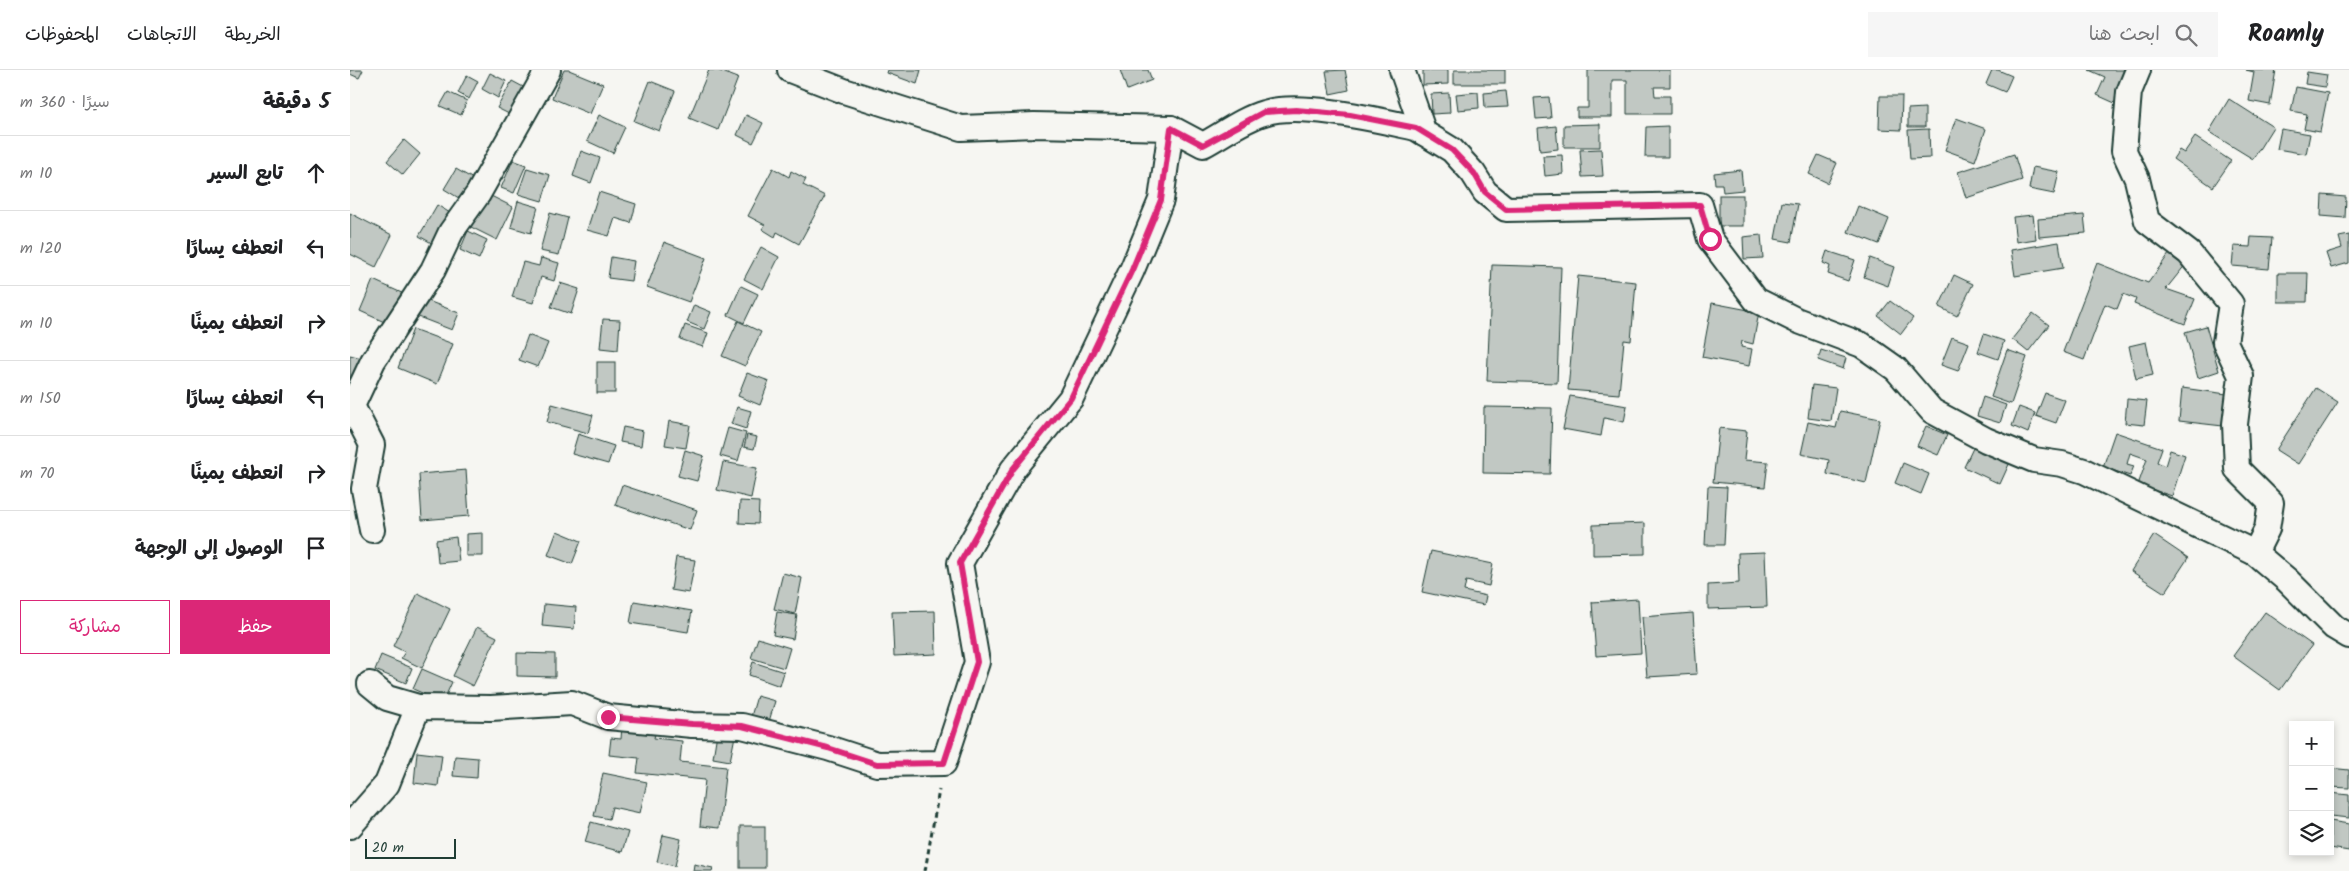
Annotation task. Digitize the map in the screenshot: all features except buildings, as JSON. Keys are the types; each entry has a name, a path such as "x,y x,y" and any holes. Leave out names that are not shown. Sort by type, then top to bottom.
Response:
{"street":[{"path":"372,530 364,489 372,445 352,406 373,361 434,270 451,232 478,194 548,70"},
{"path":"790,70 844,91 961,128 1034,125 1171,128 1203,145 1264,112 1296,110 1350,115 1416,128 1452,150 1474,173 1485,192 1506,209 1700,205 1710,239 1756,300 1803,323 1862,345 1896,369 1932,411 1986,440 2034,460 2062,464 2084,471 2255,553 2287,580 2334,627 2349,636"},
{"path":"1402,70 1424,133"},
{"path":"2138,70 2128,92 2124,151 2136,179 2147,222 2189,253 2231,304 2225,342 2242,376 2236,424 2237,469 2271,503 2267,529 2255,553"},
{"path":"370,684 387,698 418,707 491,708 572,703 608,717 742,726 828,748 877,764 944,763 977,662 960,563 1013,469 1071,398 1132,270 1161,200 1171,128"},
{"path":"350,826 387,784 418,707"}],"path":[{"path":"925,871 944,763"}],"route":[{"path":"608,717 742,726 828,748 877,764 944,763 977,662 960,563 1013,469 1071,398 1132,270 1161,200 1171,128 1203,145 1264,112 1296,110 1350,115 1416,128 1452,150 1474,173 1485,192 1506,209 1700,205 1710,239"}]}
